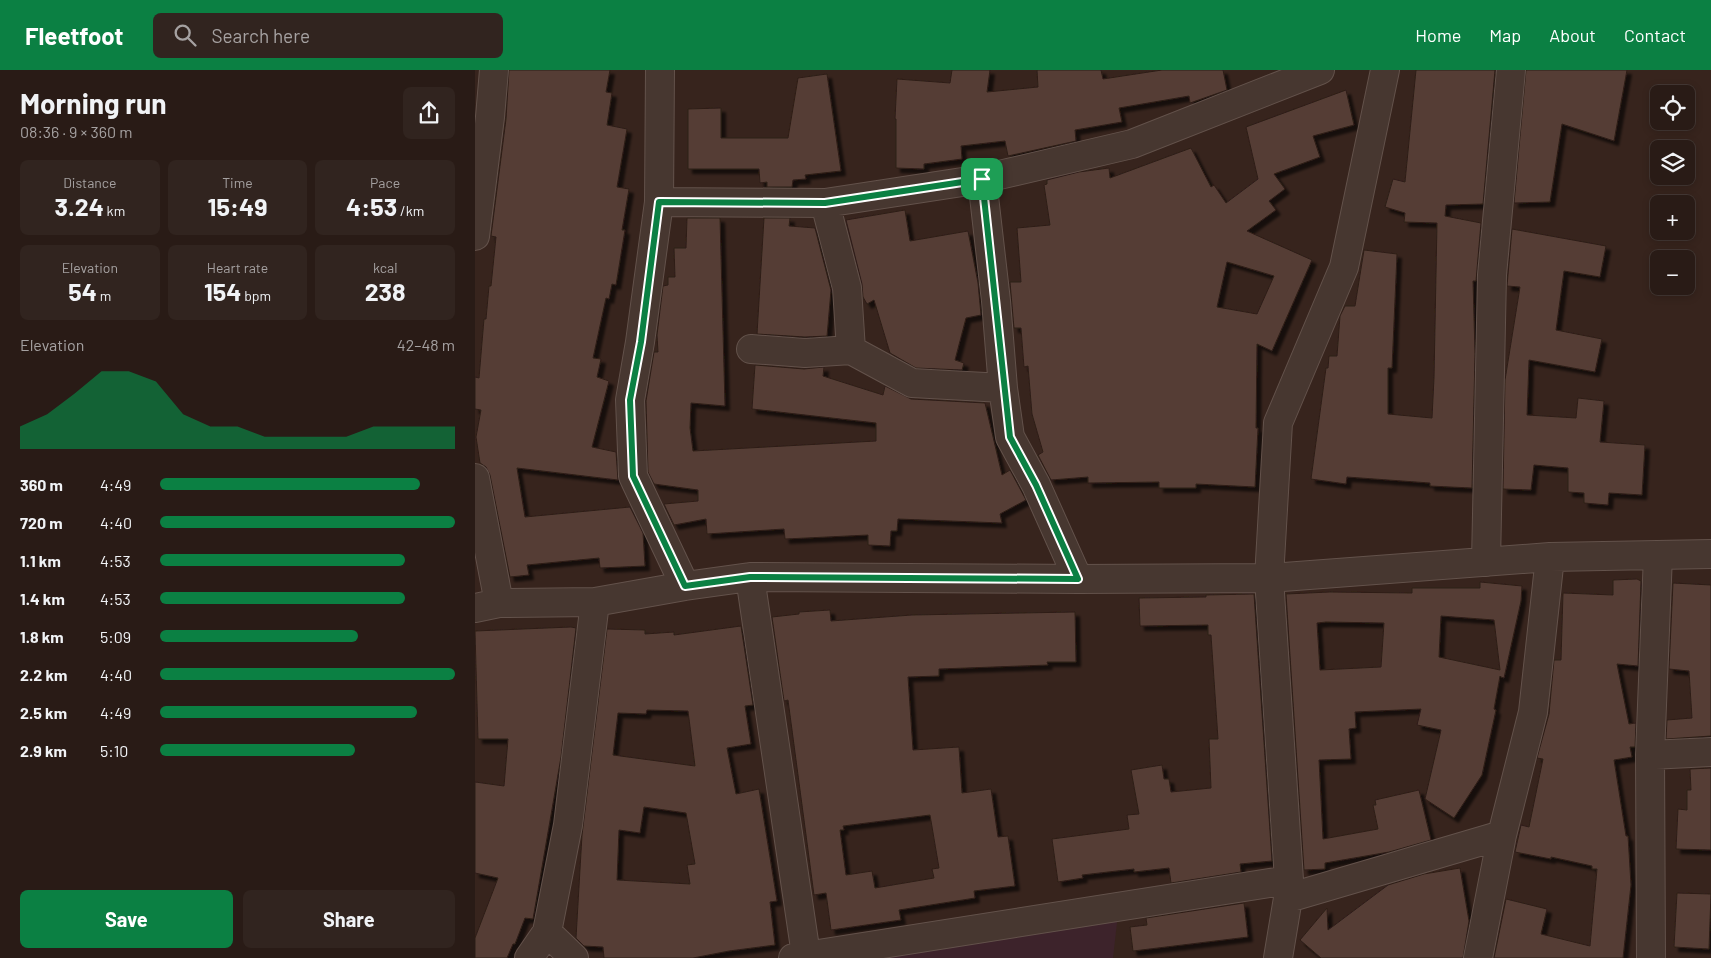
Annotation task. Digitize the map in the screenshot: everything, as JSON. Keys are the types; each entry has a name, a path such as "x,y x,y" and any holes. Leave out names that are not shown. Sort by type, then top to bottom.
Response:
{"street":[{"path":"475,236 491,117 494,70"},
{"path":"660,70 659,202 641,342 630,400 633,476 685,586"},
{"path":"659,202 825,203 982,179 1132,144 1320,70"},
{"path":"1278,958 1289,889 1269,578 1278,423 1344,267 1385,70"},
{"path":"1486,562 1492,275 1511,70"},
{"path":"982,179 996,301 1003,388 1010,437 1036,485 1078,579"},
{"path":"825,203 847,288 851,350"},
{"path":"751,349 805,353 851,350 912,383 1003,388"},
{"path":"475,478 487,605 595,602 750,577 1269,578 1550,557 1711,554"},
{"path":"1658,555 1650,755 1651,958 1659,958"},
{"path":"1478,958 1502,834 1533,712 1550,557"},
{"path":"750,577 799,956 1289,889 1502,834"},
{"path":"529,958 547,932 568,825 595,602"},
{"path":"1650,755 1711,752"},
{"path":"547,932 574,958"}],"shaded area":[{"path":"1118,914 1113,958 874,958"}],"building":[{"path":"509,70 610,70 606,92 612,93 607,125 627,129 617,187 629,189 622,230 625,230 616,285 612,284 609,299 606,298 593,358 601,359 597,377 609,381 592,447 616,452 618,480 517,468 525,517 630,507 643,533 645,566 600,568 599,558 527,565 529,575 510,577 490,475 486,467 480,463 476,437 481,410 475,409 475,377 479,378 484,319 486,319 489,286 491,286 496,237 491,236 506,119"},
{"path":"952,70 990,70 987,92 1038,87 1037,70 1101,70 1103,79 1162,70 1223,70 1227,90 1190,103 1189,96 1119,108 1122,122 1075,130 1076,141 1008,156 1005,141 961,146 962,159 924,164 924,169 896,168 895,119 897,79 950,83"},
{"path":"1416,70 1495,70 1483,204 1446,205 1445,216 1481,223 1476,281 1473,281 1475,354 1472,488 1430,486 1430,483 1347,477 1346,484 1311,479 1326,368 1328,368 1329,356 1337,356 1340,316 1345,306 1355,306 1364,250 1397,254 1392,368 1388,368 1388,414 1432,418 1437,223 1404,222 1405,213 1385,207 1393,179 1405,182"},
{"path":"1526,70 1627,70 1614,141 1562,124 1550,202 1514,203"},
{"path":"827,74 841,171 805,175 806,179 793,180 792,187 767,187 767,182 760,183 759,169 688,169 688,109 721,108 721,138 788,138 798,78"},
{"path":"1346,90 1354,125 1313,136 1320,157 1274,174 1285,189 1269,201 1276,210 1247,231 1312,260 1272,351 1257,344 1256,428 1258,428 1255,487 1196,484 1196,488 1159,488 1159,482 1088,483 1088,477 1051,480 1038,455 1043,452 1032,414 1028,366 1024,367 1021,328 1014,328 1010,282 1021,282 1017,228 1050,225 1044,185 1047,184 1047,180 1079,172 1109,168 1110,178 1191,148 1211,187 1214,185 1226,203 1258,179 1246,127","holes":["1227,262 1274,276 1257,314 1217,307"]},
{"path":"905,210 910,241 968,231 978,283 981,315 966,318 955,360 964,363 962,370 916,368 890,353 874,300 867,304 863,297 862,284 846,220"},
{"path":"687,218 720,218 725,406 691,403 690,428 693,451 876,441 876,423 752,409 755,365 804,369 824,367 823,376 883,395 885,386 911,399 985,403 1002,475 1010,470 1026,500 1000,514 1002,523 898,519 897,531 891,531 890,546 868,545 868,535 785,539 784,529 707,534 706,519 674,525 664,504 698,501 698,490 654,484 648,472 646,401 654,352 658,352 657,335 663,286 668,285 668,277 675,277 674,248 686,248"},
{"path":"764,218 790,218 789,226 815,228 831,290 827,336 805,337 757,334"},
{"path":"1512,229 1606,246 1600,277 1564,271 1556,330 1602,339 1595,372 1529,360 1527,415 1576,418 1578,398 1604,401 1600,442 1645,445 1642,495 1609,493 1608,505 1584,503 1584,493 1568,492 1568,468 1534,465 1531,490 1503,489 1505,380 1520,287 1507,286"},
{"path":"1637,579 1641,581 1638,666 1617,664 1629,724 1636,723 1635,747 1630,747 1632,757 1614,760 1626,836 1628,836 1631,885 1623,958 1494,958 1506,899 1547,909 1541,934 1590,946 1597,869 1592,869 1592,866 1551,857 1551,859 1515,852 1521,825 1529,827 1543,759 1537,758 1549,714 1554,660 1561,660 1563,593 1613,595 1613,580"},
{"path":"1480,582 1522,586 1521,601 1504,678 1500,676 1494,709 1496,710 1482,775 1454,818 1425,799 1441,730 1417,725 1421,709 1355,712 1356,728 1349,729 1351,759 1319,760 1323,839 1378,829 1373,805 1376,805 1375,800 1419,790 1431,840 1389,852 1325,863 1325,869 1304,870 1286,594 1330,592 1412,593 1412,588 1480,588","holes":["1441,616 1494,620 1500,670 1439,657","1317,623 1384,623 1381,667 1320,670"]},
{"path":"1673,583 1711,585 1711,736 1666,739 1667,720 1692,718 1689,671 1669,669"},
{"path":"1254,594 1272,861 1240,864 1241,872 1171,883 1169,868 1134,872 1134,869 1082,875 1083,878 1058,882 1052,839 1129,829 1127,815 1139,814 1131,770 1162,765 1164,779 1169,779 1171,792 1211,788 1209,739 1218,739 1211,635 1208,635 1208,625 1140,626 1139,598"},
{"path":"830,610 831,621 912,615 1075,612 1076,662 1047,662 1048,665 939,669 939,676 908,677 913,750 959,747 962,793 991,789 998,837 1008,836 1015,886 974,891 975,898 899,910 901,920 831,930 826,893 814,895 788,700 784,701 772,617 799,614 799,612","holes":["930,815 939,868 932,869 934,878 875,888 872,871 846,875 840,830 844,830 843,826"]},
{"path":"741,626 753,705 745,706 751,744 727,748 736,794 759,789 777,901 770,902 775,945 693,958 604,958 603,947 584,946 576,938 582,835 607,629 645,630 645,634 674,632 674,635","holes":["647,710 688,711 695,766 613,755 618,713 646,714","644,807 686,813 695,864 687,865 690,884 617,880 619,830 640,833"]},
{"path":"576,628 561,757 533,919 525,918 515,944 513,944 507,958 475,958 475,938 498,878 475,873 475,782 504,786 508,739 478,739 475,631"},
{"path":"1711,768 1711,850 1676,849 1678,809 1687,810 1687,790 1691,790 1690,769"},
{"path":"1460,868 1469,921 1463,958 1321,958 1300,940 1327,908 1328,930 1388,885 1424,874"},
{"path":"1677,893 1711,894 1709,949 1674,947"},
{"path":"1244,903 1248,937 1133,951 1130,927 1147,925 1146,918"}],"route":[{"path":"982,179 996,301 1003,388 1010,437 1036,485 1078,579 750,577 685,586 633,476 630,400 641,342 659,202 825,203 982,179"}]}
